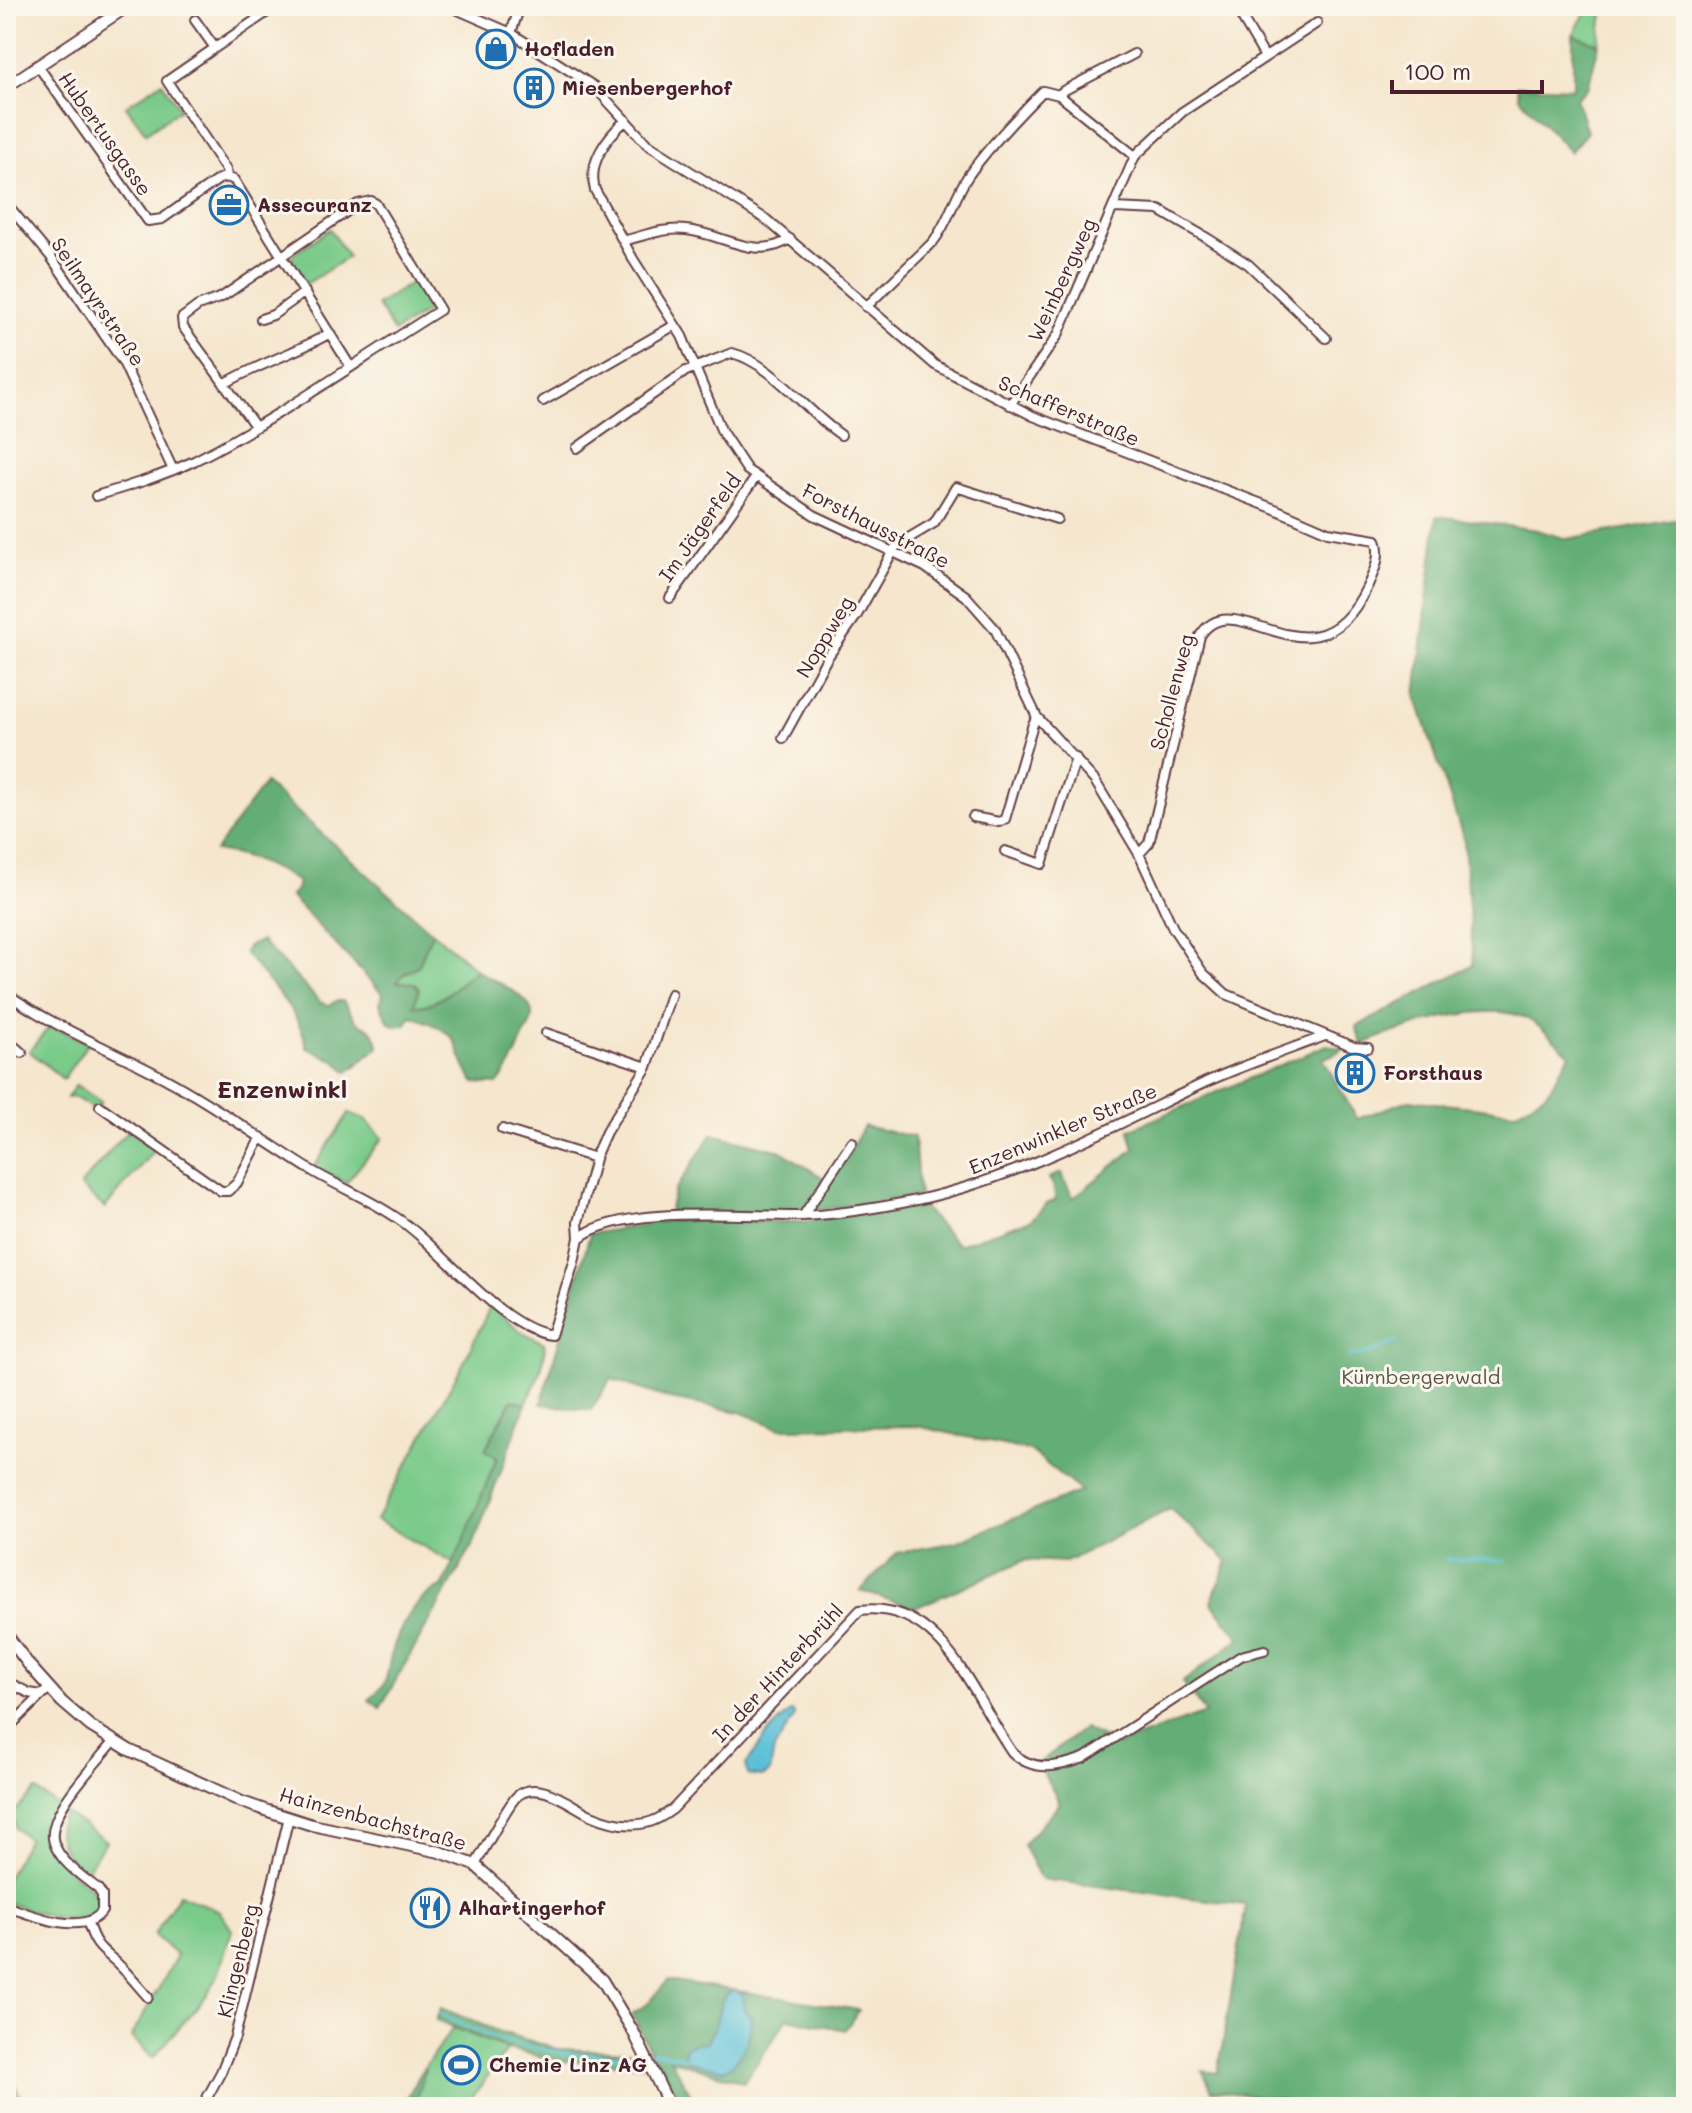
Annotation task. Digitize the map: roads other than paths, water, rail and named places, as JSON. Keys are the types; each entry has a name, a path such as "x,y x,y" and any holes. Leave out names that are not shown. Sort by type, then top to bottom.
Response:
{"street":[{"path":"6,87 111,10 128,6"},
{"path":"276,6 167,81 226,170 227,177 234,180 350,366"},
{"name":"Schafferstraße","path":"449,6 511,33 595,87 647,144 745,205 790,239 935,365 1010,405 1135,456 1328,532 1376,540"},
{"path":"511,33 520,6"},
{"path":"1235,6 1265,57"},
{"path":"195,20 215,48"},
{"name":"Weinbergweg","path":"1010,405 1058,335 1135,156 1182,112 1317,23"},
{"path":"1059,95 1134,54"},
{"name":"Hubertusgasse","path":"38,66 148,221 162,219 219,179 227,177"},
{"path":"866,307 933,242 968,177 1043,91 1059,95 1135,156"},
{"name":"Forsthausstraße","path":"626,120 597,156 591,171 595,190 675,325 696,366 722,432 738,460 756,477 814,515 945,579 988,619 1037,717 1095,781 1139,854 1173,928 1203,973 1226,994 1325,1036 1354,1047 1368,1048"},
{"path":"96,496 173,470 255,426 440,310 376,204 371,201 358,204 222,297 198,306 182,318 183,327 255,426"},
{"name":"Seilmayrstraße","path":"6,203 51,257 123,362 173,470"},
{"name":"Weinbergweg","path":"1114,208 1159,210 1207,238 1248,264 1326,338"},
{"path":"623,241 676,229 710,234 757,250 772,248 790,239"},
{"path":"261,319 273,315 305,292"},
{"path":"543,401 675,325"},
{"path":"224,384 309,346 330,333"},
{"path":"577,448 671,380 725,355 739,355 761,367 809,411 841,435"},
{"name":"Im Jägerfeld","path":"670,598 756,477"},
{"path":"893,551 897,545 934,523 956,487 1057,519"},
{"name":"Schollenweg","path":"1139,854 1149,843 1200,636 1205,629 1224,618 1287,636 1311,637 1332,631 1349,616 1367,587 1380,553 1376,540"},
{"name":"Noppweg","path":"783,738 827,658 857,615 893,551"},
{"path":"973,817 999,822 1005,819 1037,717"},
{"path":"1005,851 1042,864 1076,758"},
{"path":"6,993 50,1020 208,1102 311,1170 395,1216 430,1242 510,1318 530,1330 551,1335 579,1238 578,1222 595,1158 606,1132 647,1067 671,994"},
{"path":"546,1033 647,1067"},
{"name":"Enzenwinkler Straße","path":"579,1238 599,1227 668,1215 803,1216 901,1203 959,1190 1001,1176 1210,1081 1325,1036"},
{"path":"6,1039 22,1053"},
{"path":"100,1106 221,1191 228,1191 237,1183 261,1137"},
{"path":"502,1129 595,1158"},
{"path":"803,1216 852,1142"},
{"name":"In der Hinterbrühl","path":"475,1865 513,1799 532,1790 552,1795 606,1821 630,1825 647,1823 673,1809 860,1610 897,1611 912,1618 930,1633 965,1674 1012,1752 1021,1760 1040,1767 1070,1763 1092,1754 1241,1656 1264,1650"},
{"name":"Hainzenbachstraße","path":"6,1634 45,1692 113,1742 242,1802 289,1817 440,1852 475,1865 602,1980 642,2047 670,2107"},
{"path":"6,1681 29,1693 45,1692"},
{"path":"6,1730 45,1692"},
{"path":"6,1906 51,1920 88,1923 102,1911 102,1895 62,1857 52,1832 61,1808 113,1742"},
{"name":"Klingenberg","path":"202,2107 235,2037 289,1817"},
{"path":"88,1923 92,1937 106,1956 120,1965 148,1997"}],"water":[{"path":"790,1712 795,1716 774,1749 770,1772 762,1777 748,1775 746,1765 767,1734"},
{"path":"734,1990 742,1994 744,2010 751,2017 741,2055 723,2070 688,2061 684,2054 686,2047 707,2042 716,2024 722,2000"}],"waterway":[{"path":"1349,1356 1372,1353 1396,1341"},
{"path":"1446,1559 1505,1560"},
{"path":"441,2014 477,2032 516,2044 576,2054 640,2055"},
{"path":"647,2053 687,2058"}],"place":[{"name":"Hofladen","path":"496,49"},
{"name":"Miesenbergerhof","path":"534,88"},
{"name":"Assecuranz","path":"229,205"},
{"name":"Forsthaus","path":"1355,1073"},
{"name":"Alhartingerhof","path":"430,1908"},
{"name":"Chemie Linz AG","path":"461,2065"}],"district":[{"name":"Enzenwinkl","path":"282,1090"}],"park label":[{"name":"Kürnbergerwald","path":"1421,1377"}]}
